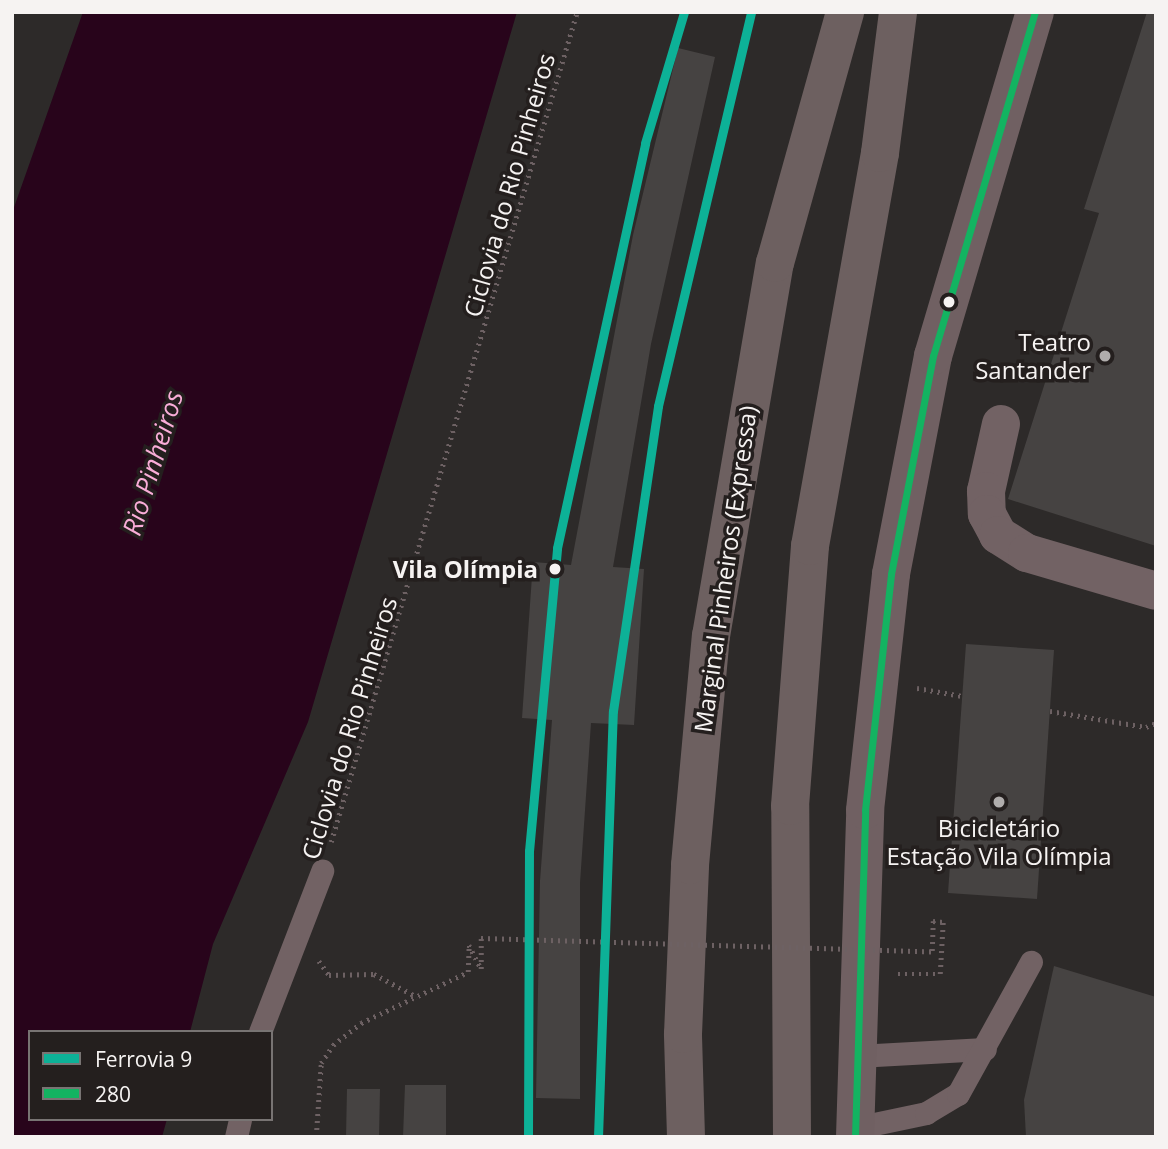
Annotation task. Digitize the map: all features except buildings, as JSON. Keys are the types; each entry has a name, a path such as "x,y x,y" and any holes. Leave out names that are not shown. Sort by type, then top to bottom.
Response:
{"highway":[{"name":"Marginal Pinheiros (Expressa)","path":"686,1137 683,1034 690,865 711,636 775,263 845,12"},
{"path":"792,1137 790,806 810,545 880,153 898,12"},
{"path":"855,1132 865,810 891,574 933,356 1035,12"}],"street":[{"path":"1001,424 986,491 987,514 998,535 1027,553 1156,591"}],"lane":[{"path":"261,1030 322,871"},
{"path":"855,1132 926,1113 958,1094 1031,962"},
{"path":"857,1056 985,1049"}],"path":[{"name":"Ciclovia do Rio Pinheiros","path":"322,871 408,600 577,12"},
{"path":"1050,711 1146,727 1156,723"},
{"path":"316,1137 321,1063 333,1045 361,1023 468,972 469,945 481,969 481,938 932,951 933,922 943,922 940,974 862,974"},
{"path":"311,949 329,975 374,974 417,997"}],"water":[{"name":"Rio Pinheiros","path":"83,12 517,12 308,722 213,944 191,1030 28,1030 28,1121 166,1121 162,1137 12,1137 12,213"}],"rail line":[{"name":"9","path":"528,1137 529,851 557,548 645,143 684,12"},
{"name":"9","path":"598,1137 613,711 658,406 751,12"}],"transit line":[{"name":"280","path":"855,1137 865,810 891,574 933,356 1035,12"}],"place":[{"name":"Teatro Santander","path":"1105,356"},
{"name":"Vila Olímpia","path":"555,569"},
{"name":"Bicicletário Estação Vila Olímpia","path":"999,802"}]}
